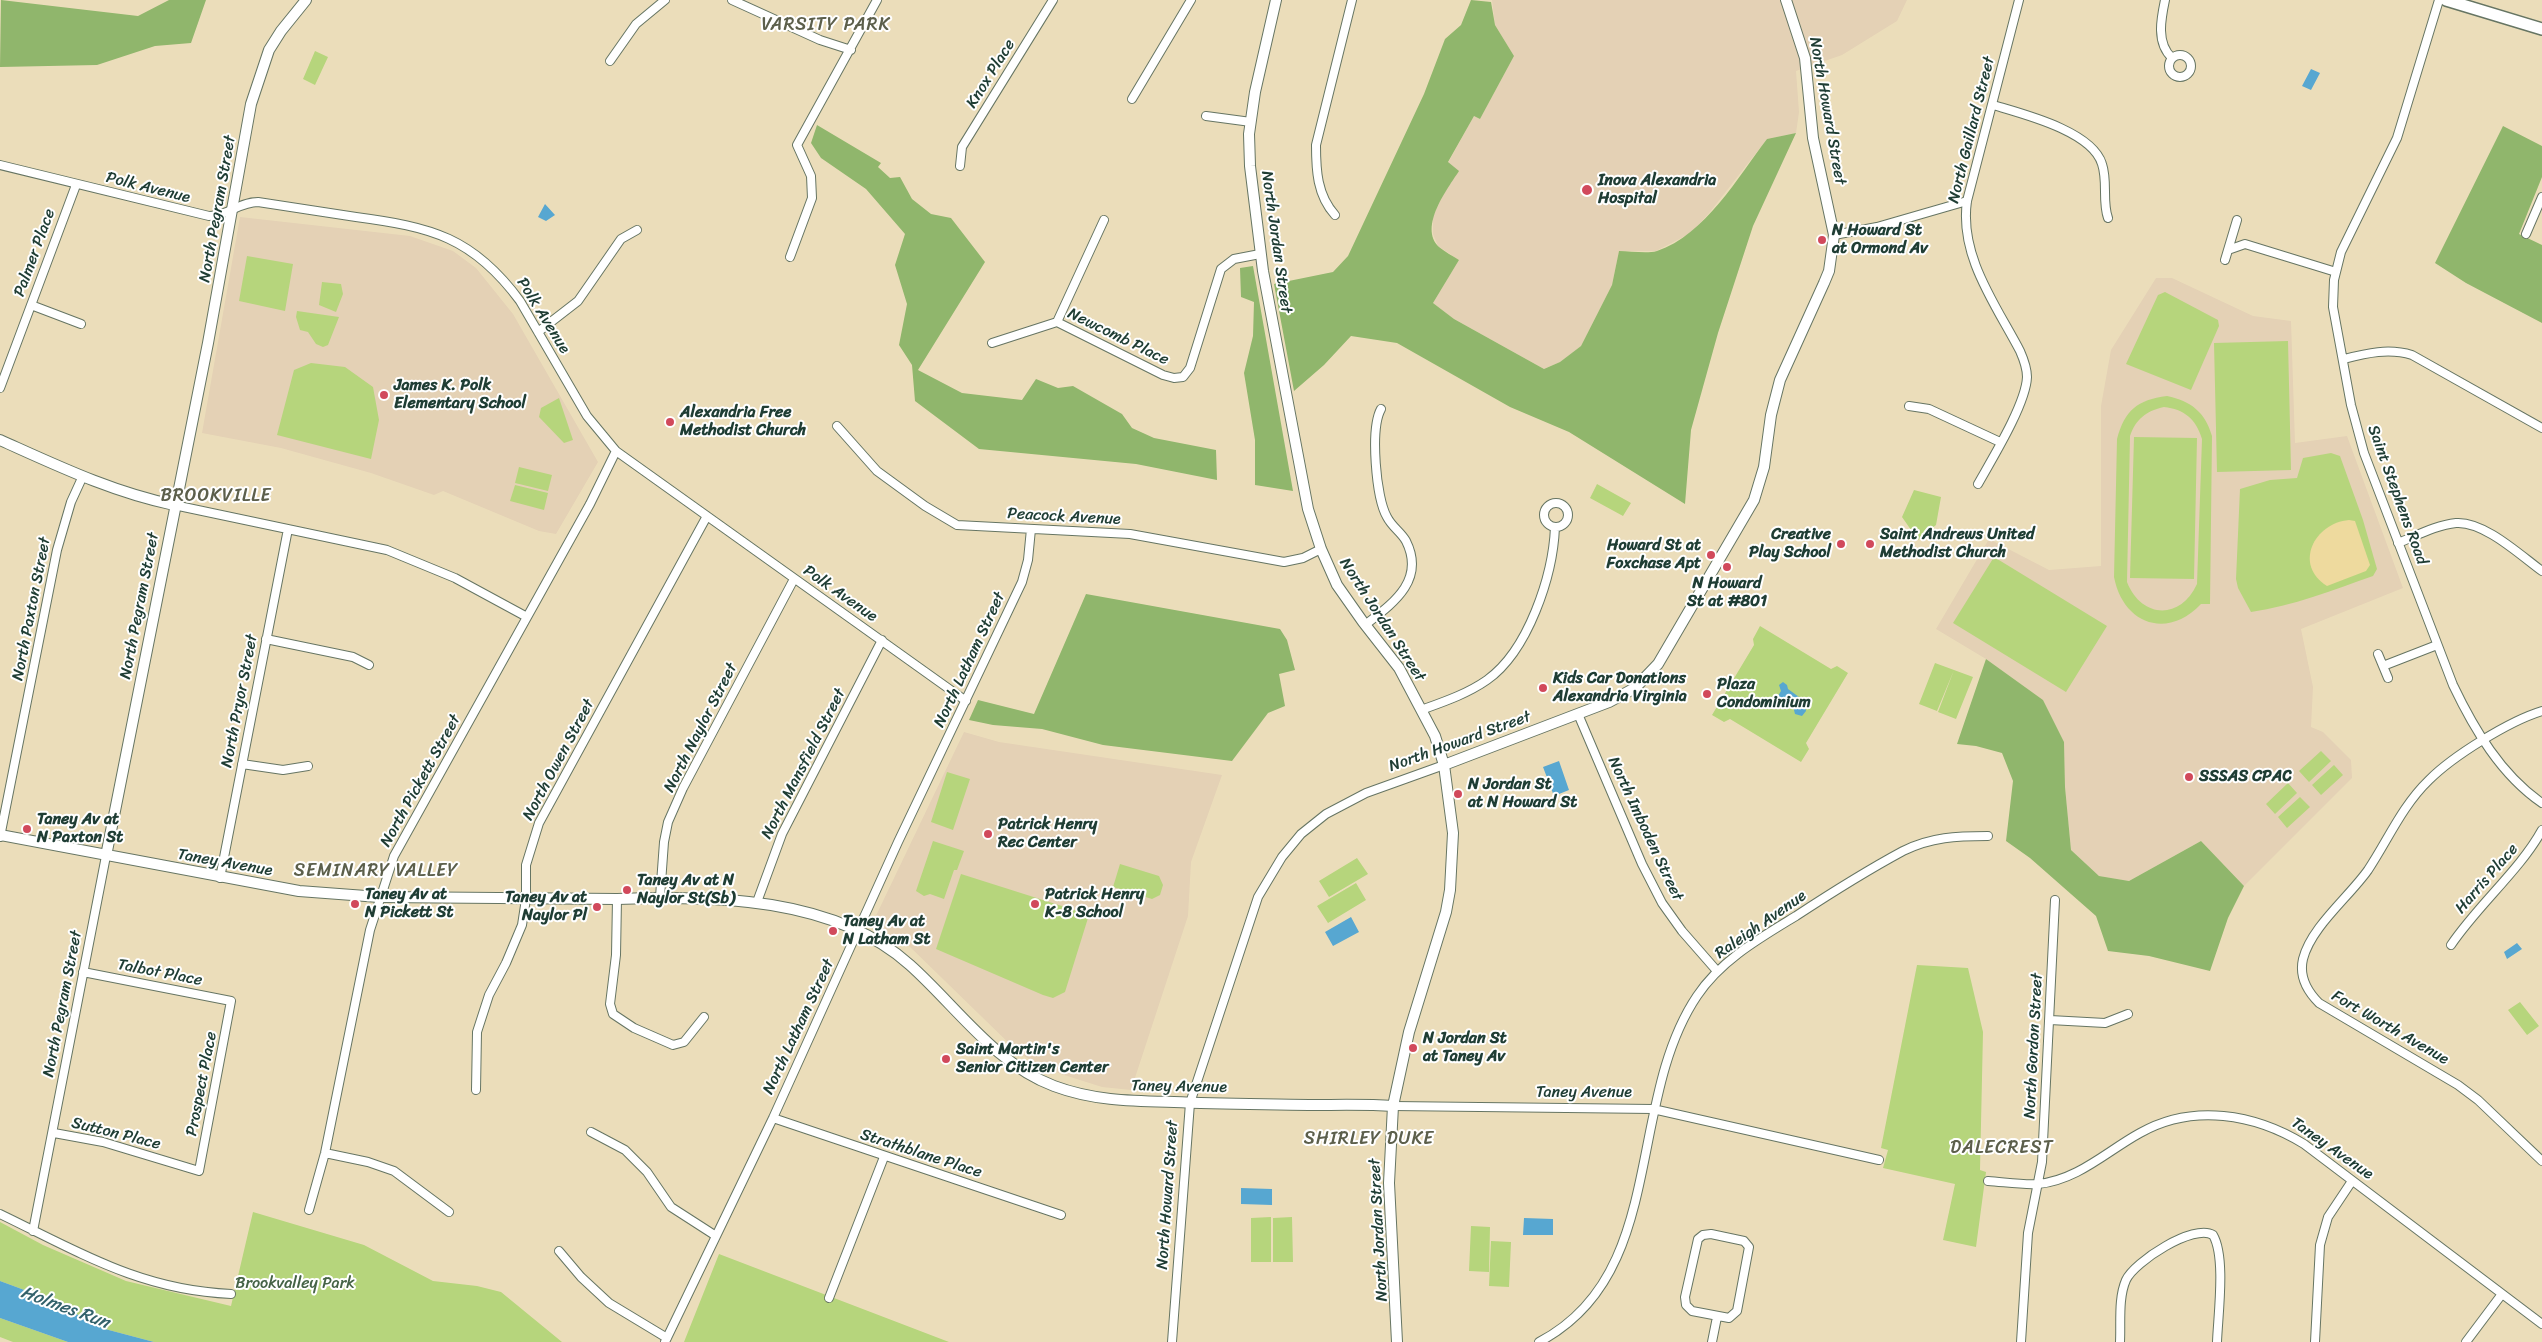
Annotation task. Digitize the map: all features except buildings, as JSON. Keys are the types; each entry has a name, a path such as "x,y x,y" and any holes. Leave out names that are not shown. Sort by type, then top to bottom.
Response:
{"main road":[{"path":"2446,0 2542,28"}],"street":[{"name":"North Pegram Street","path":"33,1230 54,1133 83,972 174,505 208,343 251,104 269,50 280,31 306,0"},
{"path":"610,61 636,24 665,0"},
{"path":"732,0 820,40 851,50"},
{"path":"790,257 812,198 810,176 797,145 877,0"},
{"name":"Knox Place","path":"960,166 962,147 1052,0"},
{"path":"1132,100 1189,0"},
{"name":"North Jordan Street","path":"1276,0 1254,92 1250,166 1260,254 1308,509 1320,549 1337,585 1365,625 1399,668 1435,736 1444,764 1453,833 1450,890 1439,938 1409,1032 1393,1106 1389,1183 1397,1342"},
{"path":"1335,215 1322,195 1317,170 1316,145 1352,0"},
{"name":"North Howard Street","path":"1172,1342 1190,1103 1252,913 1274,867 1306,830 1342,804 1377,788 1578,714 1626,694 1658,664 1754,500 1764,467 1776,391 1829,271 1834,236 1813,138 1805,58 1786,0"},
{"name":"North Gaillard Street","path":"1978,484 2023,395 2026,370 2020,351 1972,259 1966,233 1967,201 2019,0"},
{"path":"2165,0 2161,23 2162,39 2167,54 2172,58"},
{"name":"Saint Stephens Road","path":"2439,0 2399,132 2349,235 2336,272 2333,306 2351,405 2364,452 2437,645 2463,706 2484,741 2514,781 2542,804"},
{"path":"1993,105 2052,126 2084,140 2091,146 2102,164 2104,207 2108,218"},
{"path":"1206,116 1251,122"},
{"name":"Polk Avenue","path":"0,165 209,216 220,216 231,212 236,207 247,202 258,202 396,222 432,231 464,246 492,268 520,301 592,423 616,451 966,700"},
{"name":"Palmer Place","path":"0,388 76,185"},
{"path":"2526,234 2542,197"},
{"path":"1834,236 1877,227 1967,201"},
{"path":"1056,322 1104,220"},
{"path":"2226,260 2237,220"},
{"path":"538,332 578,300 621,239 637,230"},
{"path":"2235,230 2245,244"},
{"path":"2228,250 2245,244 2336,272"},
{"name":"Newcomb Place","path":"992,343 1056,322 1158,372 1175,378 1183,377 1190,368 1221,269 1234,259 1260,254"},
{"path":"31,306 81,324"},
{"path":"2344,359 2374,352 2396,351 2412,355 2443,370 2542,428"},
{"path":"1909,406 1929,409 2000,442"},
{"path":"1365,625 1401,596 1408,580 1412,563 1406,541 1388,520 1381,500 1374,436 1375,424 1381,409"},
{"name":"Peacock Avenue","path":"838,426 877,471 950,522 972,527 1130,534 1284,562 1303,558 1320,549"},
{"path":"0,440 82,478 135,497 394,552 455,578 527,617"},
{"name":"North Pickett Street","path":"309,1210 325,1153 360,973 379,897 394,856 590,504 616,451"},
{"name":"North Paxton Street","path":"0,836 57,550 71,502 82,478"},
{"name":"North Owen Street","path":"476,1090 477,1032 489,995 518,937 526,899 526,865 539,824 708,516"},
{"path":"2398,544 2446,525 2471,524 2501,542 2542,571"},
{"path":"1421,710 1479,686 1511,658 1519,644 1547,576 1553,553 1555,527"},
{"name":"North Pryor Street","path":"220,878 288,529"},
{"name":"North Latham Street","path":"666,1340 859,932 898,842 1022,582 1028,560 1031,529"},
{"name":"North Naylor Street","path":"660,897 662,853 668,822 683,788 794,579"},
{"path":"266,639 353,657 369,665"},
{"name":"North Mansfield Street","path":"757,902 782,834 882,640"},
{"path":"2383,666 2437,645"},
{"path":"2378,654 2388,678"},
{"name":"Fort Worth Avenue","path":"2542,711 2516,722 2441,769 2411,800 2367,871 2314,936 2306,950 2302,973 2310,993 2319,1003 2458,1085 2542,1161"},
{"name":"North Imboden Street","path":"1578,714 1642,864 1662,903 1682,931 1717,972"},
{"path":"242,764 283,770 308,766"},
{"name":"Harris Place","path":"2451,945 2484,902 2525,856 2542,830"},
{"name":"Taney Avenue","path":"0,836 220,878 299,891 379,897 526,899 660,897 757,902 808,914 859,932 892,950 1006,1058 1038,1079 1070,1091 1105,1099 1190,1103 1653,1109 1880,1160"},
{"name":"Raleigh Avenue","path":"1538,1342 1580,1312 1591,1300 1611,1271 1630,1224 1653,1109 1672,1044 1688,1010 1717,972 1768,933 1908,848 1948,836 1988,836"},
{"path":"617,899 616,955 610,1004 612,1012 619,1020 634,1028 673,1044 684,1042 704,1016"},
{"name":"North Gordon Street","path":"2022,1342 2028,1233 2038,1184 2050,1020 2056,900"},
{"name":"Talbot Place","path":"83,972 231,1001"},
{"name":"Prospect Place","path":"199,1171 231,1001"},
{"path":"2050,1020 2105,1023 2128,1014"},
{"name":"Taney Avenue","path":"1988,1181 2038,1184 2071,1174 2088,1166 2141,1132 2182,1118 2210,1114 2256,1121 2304,1144 2542,1324"},
{"name":"Strathblane Place","path":"772,1118 1061,1215"},
{"path":"591,1132 625,1150 647,1172 671,1207 716,1236"},
{"name":"Sutton Place","path":"54,1133 103,1142 199,1171"},
{"path":"325,1153 386,1168 407,1180 449,1212"},
{"path":"830,1298 884,1157"},
{"path":"2315,1342 2322,1239 2328,1217 2352,1181"},
{"path":"0,1214 102,1263 144,1280 182,1289 231,1294"},
{"path":"2120,1342 2124,1286 2132,1270 2146,1259 2178,1240 2194,1233 2208,1232 2217,1242 2219,1259 2217,1342"},
{"path":"1706,1234 1744,1241 1749,1249 1735,1314 1729,1318 1717,1317 1692,1311 1685,1301 1698,1239 1706,1234"},
{"path":"559,1251 581,1277 609,1302 666,1340"},
{"path":"2466,1342 2502,1294"},
{"path":"1712,1342 1717,1317"}],"shaded area":[{"name":"Inova Alexandria Hospital","path":"1492,0 1907,0 1897,21 1842,55 1796,71 1799,112 1796,133 1767,139 1710,212 1691,233 1656,251 1619,251 1612,285 1581,346 1560,362 1544,369 1454,319 1433,303 1459,260 1438,246 1433,234 1433,217 1441,199 1448,163 1474,116 1480,119 1514,56 1495,25"},
{"name":"James K. Polk Elementary School","path":"240,217 410,236 453,251 476,268 513,314 598,462 556,534 539,531 443,491 434,495 371,473 281,448 202,433"},
{"path":"2156,278 2172,278 2253,316 2291,321 2295,443 2347,436 2403,588 2301,629 2313,687 2311,727 2323,732 2351,760 2352,778 2244,886 2201,841 2129,881 2099,876 2071,850 2065,787 2064,742 2043,700 1986,659 1936,629 1989,539 2049,570 2101,566 2101,406 2111,350"},
{"name":"Patrick Henry K-8 School","path":"964,732 999,742 1222,775 1191,862 1188,916 1131,1090 1102,1087 1061,1074 1039,1065 1019,1053 908,945 872,924"}],"green space":[{"path":"1,0 138,16 169,0 206,0 191,43 155,46 97,65 0,67"},
{"path":"1471,0 1491,2 1495,25 1514,56 1480,119 1474,116 1448,162 1459,171 1437,208 1433,219 1433,239 1439,247 1459,260 1433,303 1454,319 1544,369 1560,362 1581,346 1612,285 1619,251 1653,252 1674,243 1705,219 1732,187 1767,139 1796,133 1753,226 1718,333 1691,430 1685,504 1569,432 1510,407 1397,343 1351,336 1324,365 1294,391 1274,284 1333,272 1348,256 1424,94 1445,39 1461,25"},
{"path":"315,51 328,57 315,85 303,79"},
{"path":"817,125 881,163 878,167 890,178 900,177 912,199 931,214 951,218 985,262 918,370 962,393 1022,400 1036,379 1058,388 1073,386 1122,414 1132,428 1154,438 1216,450 1217,480 1136,464 979,449 915,401 912,365 899,345 907,304 895,265 905,234 866,189 821,158 811,143"},
{"path":"2503,126 2542,146 2542,177 2519,234 2542,245 2542,323 2466,283 2435,263"},
{"path":"247,256 293,264 285,311 239,301"},
{"path":"1253,266 1293,491 1255,485 1255,440 1244,373 1253,336 1254,302 1241,297 1240,268"},
{"path":"322,282 341,284 343,294 336,312 319,305"},
{"path":"2165,292 2218,320 2219,326 2191,390 2126,364 2158,295"},
{"path":"297,311 339,317 328,345 323,347 316,344 308,332 300,330 296,317"},
{"path":"2288,341 2291,470 2217,472 2214,343"},
{"path":"311,363 345,367 373,387 379,420 371,459 277,435 294,370"},
{"path":"2167,396 2176,398 2196,409 2205,420 2212,436 2210,604 2201,604 2188,615 2174,622 2161,624 2148,622 2137,616 2127,606 2119,593 2114,577 2117,439 2128,414 2140,404","holes":["2164,407 2171,408 2188,416 2193,421 2202,439 2197,584 2190,596 2181,604 2171,609 2161,610 2141,603 2133,594 2127,582 2130,436 2135,425 2147,413"]},
{"path":"559,398 573,440 564,443 539,417 541,408"},
{"path":"2134,437 2197,438 2194,579 2130,578"},
{"path":"2331,453 2340,456 2363,520 2377,569 2373,576 2328,592 2298,602 2251,612 2238,588 2236,579 2240,489 2270,480 2297,478 2303,458"},
{"path":"519,467 552,475 548,491 515,483"},
{"path":"1597,484 1631,503 1623,516 1590,498"},
{"path":"515,485 548,493 544,510 510,501"},
{"path":"1914,490 1941,497 1936,525 1918,540 1902,517"},
{"path":"1994,557 2107,626 2066,692 1953,623"},
{"path":"1086,594 1280,629 1287,640 1295,670 1279,674 1285,706 1268,713 1232,761 1103,745 1042,729 993,725 969,720 978,700 1034,714"},
{"path":"1760,626 1831,669 1837,666 1848,673 1806,743 1809,749 1801,762 1730,719 1724,722 1712,715 1754,645 1753,639"},
{"path":"1986,659 2043,700 2064,742 2065,787 2071,850 2099,876 2129,881 2201,841 2244,886 2228,918 2210,971 2149,956 2108,951 2096,916 2030,858 2006,841 2013,781 2002,753 1976,746 1957,744"},
{"path":"1935,663 1954,670 1937,711 1919,704"},
{"path":"1954,670 1973,677 1956,719 1938,712"},
{"path":"2321,751 2331,761 2309,782 2299,771"},
{"path":"2334,765 2343,775 2321,795 2312,785"},
{"path":"947,772 970,779 953,830 931,822"},
{"path":"2288,783 2297,793 2275,814 2266,804"},
{"path":"2300,797 2310,807 2287,828 2278,817"},
{"path":"933,841 964,851 957,870 954,870 944,899 930,894 924,896 916,891"},
{"path":"1357,858 1368,874 1329,897 1319,881"},
{"path":"1120,864 1159,876 1163,885 1160,895 1152,899 1113,887"},
{"path":"961,874 1084,913 1088,918 1065,992 1053,998 1043,995 936,949"},
{"path":"1356,883 1366,900 1328,923 1317,906"},
{"path":"1917,965 1968,968 1983,1032 1980,1170 1986,1172 1976,1247 1943,1240 1955,1184 1883,1168 1888,1150 1881,1148"},
{"path":"2520,1002 2539,1026 2527,1035 2508,1010"},
{"name":"Brookvalley Park","path":"253,1212 364,1245 433,1281 477,1286 501,1292 562,1342 154,1342 105,1329 46,1298 0,1281 0,1222 43,1245 126,1281 231,1306"},
{"path":"1271,1217 1271,1262 1251,1262 1251,1218"},
{"path":"1292,1217 1293,1262 1273,1262 1273,1218"},
{"path":"1471,1226 1490,1227 1489,1272 1469,1271"},
{"path":"1491,1241 1511,1242 1509,1287 1489,1286"},
{"path":"719,1254 949,1342 684,1342"},
{"path":"0,1318 68,1342 13,1342 0,1337"}],"sand":[{"path":"2349,520 2355,521 2370,565 2366,571 2327,586 2317,577 2311,567 2312,546 2326,529 2337,523"}],"water":[{"path":"2311,69 2320,73 2311,90 2302,86"},
{"path":"545,204 555,215 546,221 538,217"},
{"path":"1783,682 1787,685 1788,689 1799,697 1797,703 1805,706 1806,711 1802,716 1795,714 1793,706 1778,696 1781,691 1779,685"},
{"path":"1559,761 1569,790 1554,796 1543,767"},
{"path":"1351,917 1359,932 1333,946 1325,932"},
{"path":"2517,943 2522,949 2507,959 2504,952"},
{"path":"1241,1188 1272,1189 1272,1205 1241,1204"},
{"path":"1524,1218 1553,1219 1553,1235 1523,1235"},
{"name":"Holmes Run","path":"0,1281 46,1298 105,1329 154,1342 68,1342 0,1318"}],"place":[{"name":"Inova Alexandria Hospital","path":"1587,190"},
{"name":"N Howard St at Ormond Av","path":"1822,240"},
{"name":"James K. Polk Elementary School","path":"384,395"},
{"name":"Alexandria Free Methodist Church","path":"670,422"},
{"name":"Creative Play School","path":"1841,544"},
{"name":"Saint Andrews United Methodist Church","path":"1870,544"},
{"name":"Howard St at Foxchase Apt","path":"1711,555"},
{"name":"N Howard St at #801","path":"1727,567"},
{"name":"Kids Car Donations Alexandria Virginia","path":"1543,688"},
{"name":"Plaza Condominium","path":"1707,694"},
{"name":"SSSAS CPAC","path":"2189,777"},
{"name":"N Jordan St at N Howard St","path":"1458,794"},
{"name":"Taney Av at N Paxton St","path":"27,829"},
{"name":"Patrick Henry Rec Center","path":"988,834"},
{"name":"Taney Av at N Naylor St(Sb)","path":"627,890"},
{"name":"Taney Av at N Pickett St","path":"355,904"},
{"name":"Patrick Henry K-8 School","path":"1035,904"},
{"name":"Taney Av at Naylor Pl","path":"597,907"},
{"name":"Taney Av at N Latham St","path":"833,931"},
{"name":"N Jordan St at Taney Av","path":"1413,1048"},
{"name":"Saint Martin's Senior Citizen Center","path":"946,1059"}],"district":[{"name":"VARSITY PARK","path":"826,25"},
{"name":"BROOKVILLE","path":"216,496"},
{"name":"SEMINARY VALLEY","path":"376,871"},
{"name":"SHIRLEY DUKE","path":"1369,1139"},
{"name":"DALECREST","path":"2002,1148"}]}
